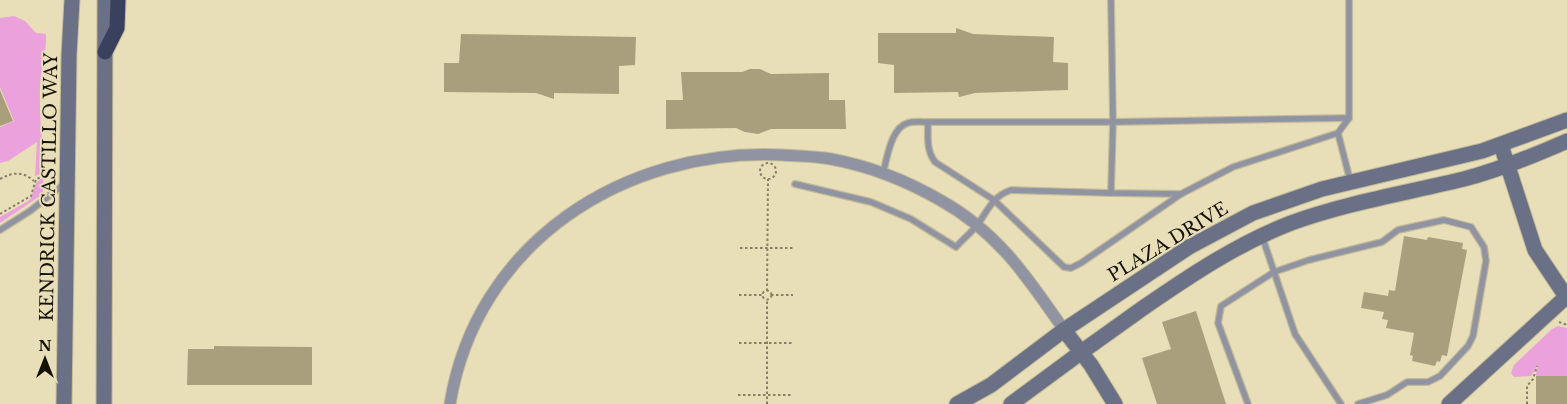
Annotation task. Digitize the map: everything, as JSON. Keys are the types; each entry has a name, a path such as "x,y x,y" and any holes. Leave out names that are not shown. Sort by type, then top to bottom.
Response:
{"highway":[{"path":"104,52 116,28 118,0"}],"street":[{"name":"KENDRICK CASTILLO WAY","path":"64,404 72,0"},
{"path":"104,404 105,0"},
{"name":"PLAZA DRIVE","path":"957,404 991,385 1064,330 1189,247 1222,228 1284,201 1350,182 1501,145 1567,120"},
{"path":"1012,404 1081,351 1201,268 1232,249 1328,211 1466,178 1508,165 1567,141"},
{"path":"1449,404 1566,298 1535,250 1501,145"},
{"path":"450,404 455,375 467,339 493,290 538,238 572,212 610,190 670,167 712,158 738,155 830,159 883,173 941,200 977,224 1013,258 1081,351 1115,404"}],"lane":[{"path":"1110,193 1113,122 1111,0"},
{"path":"928,122 930,155 935,162 994,200 1064,266 1071,268 1181,194 1233,167 1338,132 1349,118 1349,0"},
{"path":"883,173 893,139 898,130 908,123 1349,118"},
{"path":"1338,132 1350,182"},
{"path":"0,230 52,196 67,181"},
{"path":"795,184 844,194 878,205 911,219 956,247 977,224 994,200 1010,190 1181,194"},
{"path":"1248,404 1218,323 1218,313 1221,306 1274,272 1309,260 1382,242 1398,230 1426,222 1444,220 1458,222 1471,227 1478,235 1484,247 1486,261 1473,336 1468,346 1440,376 1428,382 1407,382 1387,395 1358,404"},
{"path":"1262,236 1300,344 1341,404"}],"path":[{"path":"768,164 772,165 776,171 774,176 768,179 763,177 760,170 768,164"},
{"path":"0,179 12,174 21,173 35,182"},
{"path":"0,214 28,198 35,182 39,177 45,176"},
{"path":"768,179 767,290 771,295"},
{"path":"740,248 794,248"},
{"path":"762,295 767,290"},
{"path":"739,295 762,295 767,299"},
{"path":"767,404 767,299 771,295 793,295"},
{"path":"739,342 792,343"},
{"path":"1527,404 1527,386 1533,379 1537,366"},
{"path":"738,395 792,395"}],"shaded area":[{"path":"14,16 25,21 36,33 46,34 40,88 43,173 35,176 37,142 8,161 0,163 0,127 14,121 0,87 0,18"},
{"path":"43,177 43,193 0,223 0,217 30,200 36,183"},
{"path":"1558,326 1567,328 1567,376 1536,376 1537,366 1531,376 1514,377 1511,373 1514,365 1552,329"}],"building":[{"path":"956,28 973,34 1054,37 1053,62 1068,63 1068,90 975,93 959,97 958,92 894,93 894,65 878,63 878,33 956,33"},
{"path":"461,34 636,37 635,65 619,66 619,94 554,93 554,99 536,93 444,92 444,63 459,63"},
{"path":"750,69 760,69 771,74 829,73 829,100 845,100 846,129 771,129 758,134 736,128 666,129 666,100 683,100 681,72 742,72"},
{"path":"0,90 13,121 0,126"},
{"path":"1404,236 1427,240 1428,237 1463,243 1462,249 1467,250 1447,356 1442,355 1440,362 1437,361 1435,366 1412,361 1413,356 1410,355 1414,333 1386,328 1388,320 1382,319 1384,312 1361,308 1364,292 1388,296 1389,290 1395,291"},
{"path":"1196,311 1226,404 1157,404 1142,358 1171,349 1162,322"},
{"path":"214,346 312,347 312,385 187,385 188,349 214,349"},
{"path":"1536,376 1567,376 1567,404 1536,404"}]}
